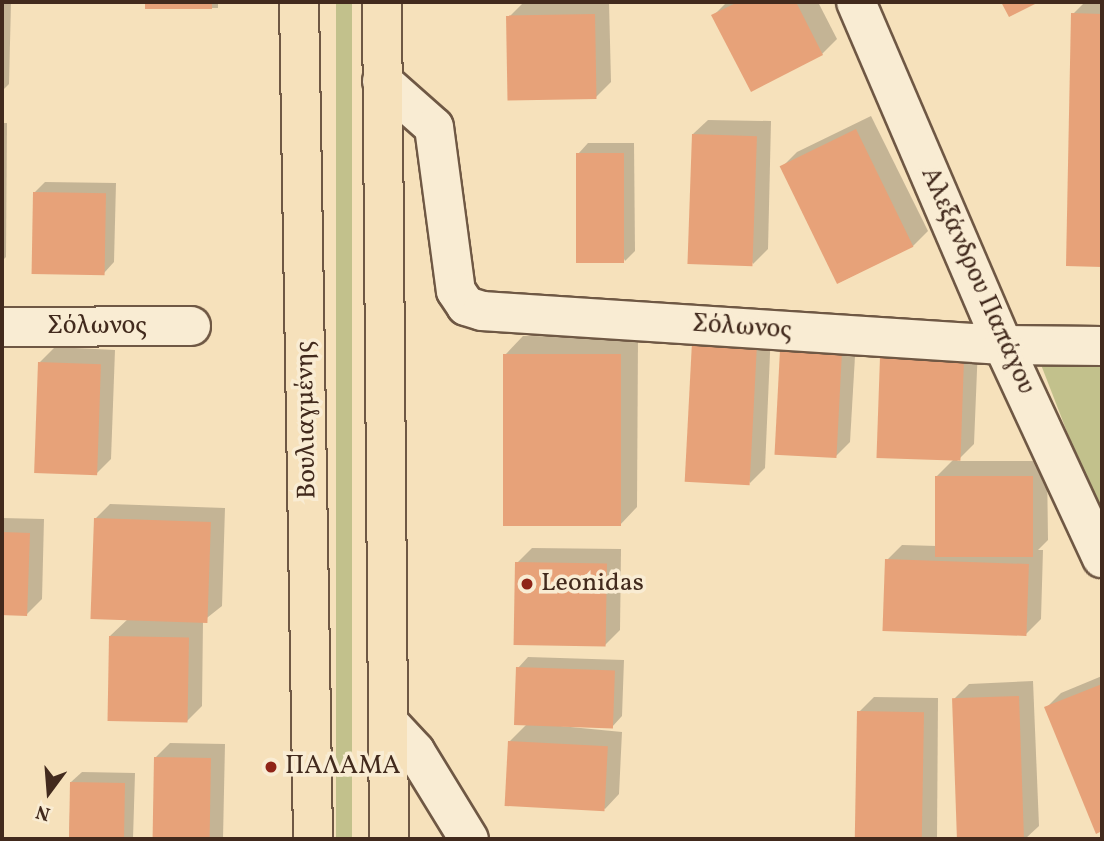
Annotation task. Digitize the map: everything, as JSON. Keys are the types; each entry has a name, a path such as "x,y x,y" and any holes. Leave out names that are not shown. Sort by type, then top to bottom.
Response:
{"main road":[{"name":"Βουλιαγμένης","path":"299,2 313,839"},
{"path":"382,2 389,839"}],"street":[{"name":"Αλεξάνδρου Παπάγου","path":"856,2 1003,345 1102,558"},
{"name":"Σόλωνος","path":"383,81 434,127 456,291 466,306 482,311 1003,345 1102,346"},
{"name":"Σόλωνος","path":"2,327 191,326"},
{"path":"388,722 415,751 469,839"}],"shaded area":[{"path":"336,2 352,2 352,839 336,839"},
{"path":"1038,357 1102,359 1102,522"}],"building":[{"path":"145,2 212,2 212,9 145,9"},
{"path":"738,2 796,2 823,55 751,92 711,15"},
{"path":"1001,2 1039,2 1009,17"},
{"path":"1071,13 1102,14 1102,267 1066,266"},
{"path":"595,14 596,99 507,101 506,16"},
{"path":"856,129 913,247 837,284 780,166"},
{"path":"692,134 757,136 752,266 687,264"},
{"path":"576,153 624,153 624,263 576,263"},
{"path":"33,192 106,193 105,275 32,274"},
{"path":"692,342 757,345 750,485 685,482"},
{"path":"780,350 842,353 836,458 775,455"},
{"path":"503,354 621,354 621,526 503,526"},
{"path":"880,357 964,360 960,461 876,458"},
{"path":"38,362 101,364 97,475 34,473"},
{"path":"935,476 1033,476 1033,557 935,557"},
{"path":"94,518 211,522 207,623 90,619"},
{"path":"2,532 30,533 27,616 2,615"},
{"path":"885,559 1029,564 1026,636 882,631"},
{"path":"515,562 607,564 606,647 514,645"},
{"path":"109,636 189,637 188,722 108,721"},
{"path":"516,667 615,670 613,728 514,725"},
{"path":"1102,684 1102,831 1096,834 1044,707"},
{"path":"1019,696 1024,839 957,839 952,698"},
{"path":"857,711 924,712 922,839 855,839"},
{"path":"508,741 608,746 604,811 505,806"},
{"path":"154,757 211,758 210,839 153,839"},
{"path":"70,782 125,783 124,839 69,839"}],"place":[{"name":"Leonidas","path":"527,584"},
{"name":"ΠΑΛΑΜΑ","path":"271,767"}]}
